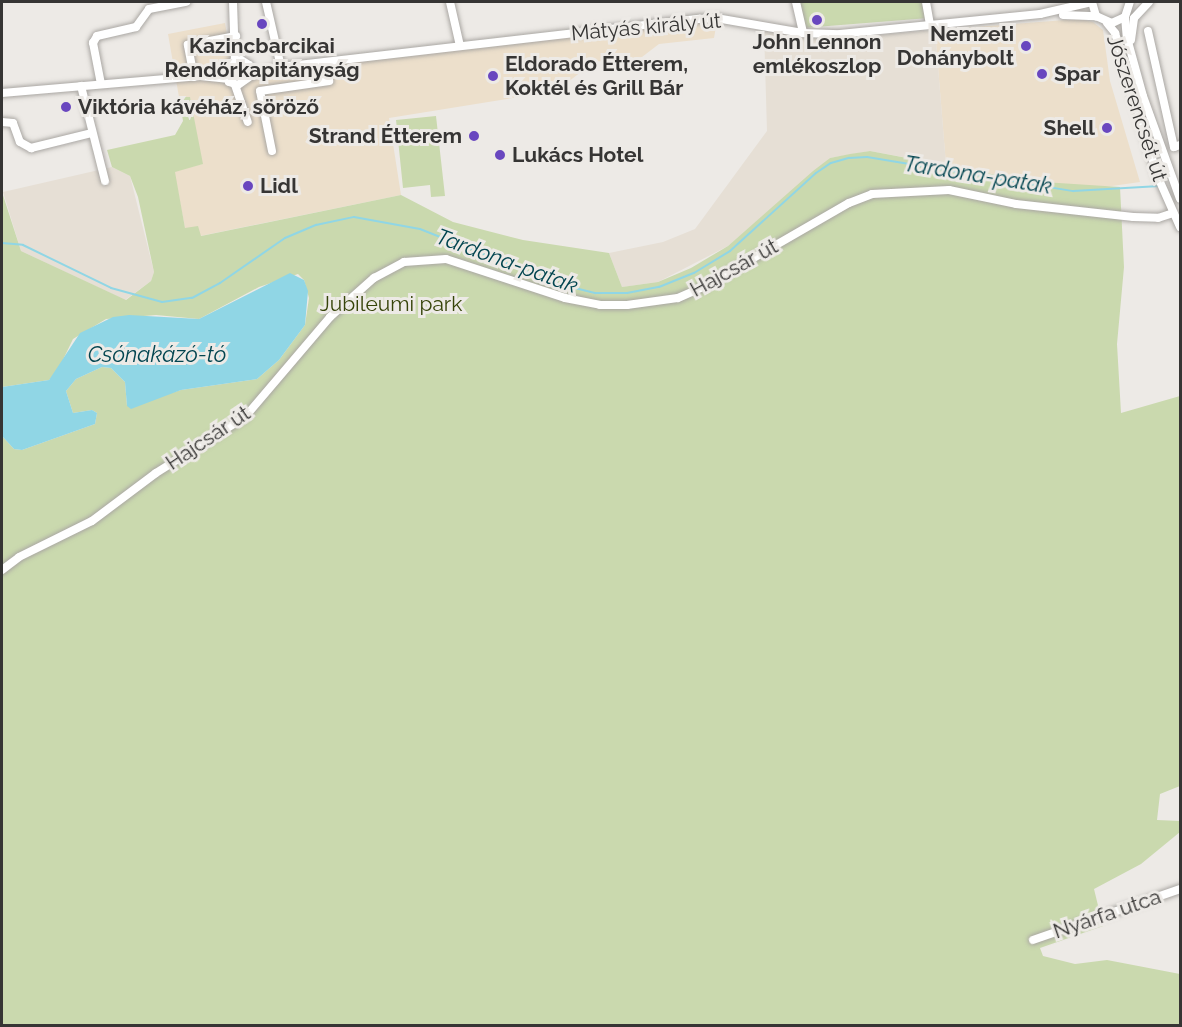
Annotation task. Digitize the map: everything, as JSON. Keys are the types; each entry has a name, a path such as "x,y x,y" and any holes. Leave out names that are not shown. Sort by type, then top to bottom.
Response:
{"street":[{"path":"101,84 94,40 101,34 136,27 146,12 159,4 186,2"},
{"path":"232,2 237,48 249,80 243,100"},
{"path":"266,2 281,67"},
{"path":"450,2 460,45"},
{"path":"796,2 803,33"},
{"path":"926,2 930,24"},
{"path":"1059,12 1073,2"},
{"path":"1092,2 1096,16"},
{"name":"Mátyás király út","path":"243,62 270,68 281,67 460,45 716,18 803,33 840,34 1059,12 1092,2"},
{"path":"1127,14 1130,2"},
{"path":"1040,14 1096,16 1107,23 1148,2"},
{"path":"1134,61 1132,23 1148,2"},
{"name":"Jószerencsét út","path":"1127,14 1134,61 1180,197"},
{"name":"Jószerencsét út","path":"1107,23 1115,33 1157,175 1180,227"},
{"path":"1148,31 1174,147 1180,145"},
{"path":"194,77 188,45 236,36"},
{"path":"2,93 207,76 226,73 243,62"},
{"name":"Mátyás király út","path":"235,85 270,68"},
{"path":"226,73 243,100 248,122"},
{"path":"272,151 260,91 329,81"},
{"path":"81,86 105,181"},
{"path":"2,122 13,123 20,142 31,148 92,134"},
{"name":"Hajcsár út","path":"2,570 93,521 156,473 245,417 330,317 374,278 404,262 446,259 565,298 612,306 678,298 872,194 948,190 1016,204 1133,217 1158,218 1173,213"},
{"name":"Nyárfa utca","path":"1033,940 1180,889"}],"shaded area":[{"path":"1079,19 1093,22 1103,30 1110,81 1140,182 1098,188 1028,181 946,165 935,30"},
{"path":"717,21 714,38 659,44 642,57 582,63 581,72 556,91 389,118 401,195 200,236 185,228 174,171 202,164 190,98 179,97 168,34 225,23 233,73"},
{"path":"764,30 823,40 935,30 946,165 870,151 830,158 728,246 658,282 622,287 609,253 663,242 695,229 767,131"},
{"path":"112,167 130,176 154,272 151,281 125,300 21,251 3,192"}],"green space":[{"path":"800,2 926,2 929,18 803,28"},
{"name":"Jubileumi park","path":"179,97 190,97 203,164 175,172 185,228 198,226 201,236 401,195 453,222 523,240 609,253 622,287 658,282 691,268 728,246 830,158 870,151 1028,181 1120,187 1124,267 1117,344 1121,413 1180,396 1180,786 1160,794 1157,820 1180,821 1180,832 1141,864 1094,889 1103,926 1040,948 1043,956 1075,964 1107,960 1180,974 1180,1025 2,1025 2,436 14,449 22,450 95,424 97,413 92,410 73,413 66,391 76,379 102,367 111,368 125,382 127,406 181,390 257,379 279,360 305,325 309,298 304,280 298,274 259,287 199,319 156,315 106,319 73,339 58,370 49,380 2,387 2,192 21,251 126,300 151,281 154,272 138,197 130,176 112,167 107,150 175,135 183,121"},
{"path":"436,116 445,196 431,197 430,185 403,188 396,120"}],"water":[{"name":"Csónakázó-tó","path":"290,273 304,280 308,291 305,325 279,360 257,379 181,390 131,409 127,406 125,382 111,368 102,367 76,379 66,391 73,413 92,410 97,413 95,424 22,450 14,449 2,436 2,387 49,380 80,333 113,317 129,315 199,319"}],"waterway":[{"name":"Tardona-patak","path":"2,243 23,245 111,288 162,302 192,298 220,283 285,238 316,225 354,217 420,229 559,284 596,293 627,293 659,287 694,273 730,251 816,173 831,163 849,158 867,157 1073,191 1160,186"}],"place":[{"name":"John Lennon emlékoszlop","path":"817,20"},
{"name":"Kazincbarcikai Rendőrkapitányság","path":"262,24"},
{"name":"Nemzeti Dohánybolt","path":"1026,46"},
{"name":"Spar","path":"1042,74"},
{"name":"Eldorado Étterem, Koktél és Grill Bár","path":"493,76"},
{"name":"Viktória kávéház, söröző","path":"66,107"},
{"name":"Shell","path":"1107,128"},
{"name":"Strand Étterem","path":"474,136"},
{"name":"Lukács Hotel","path":"500,155"},
{"name":"Lidl","path":"248,186"}]}
